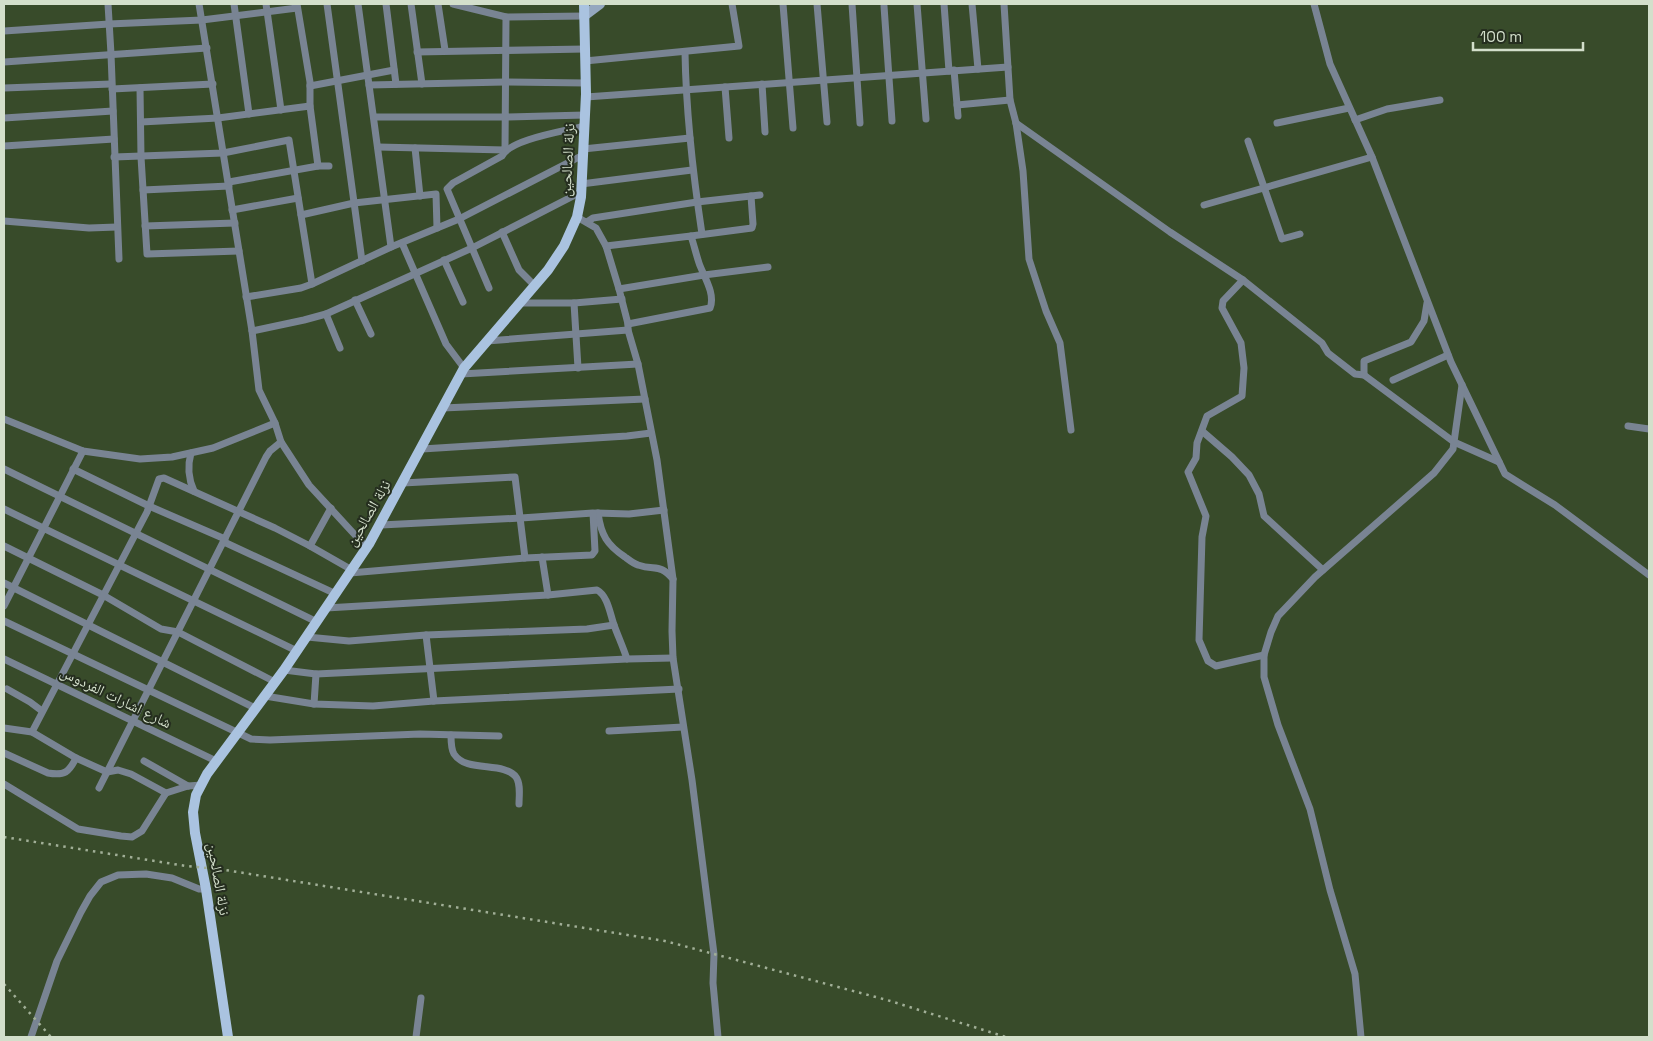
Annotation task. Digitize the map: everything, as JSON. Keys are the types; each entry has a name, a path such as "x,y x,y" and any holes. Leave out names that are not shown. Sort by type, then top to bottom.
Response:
{"main road":[{"name":"نزلة الصالحين","path":"228,1037 206,889 195,833 193,812 196,795 216,761 284,670 381,525 463,371 536,286 582,219 581,188 586,97 584,4"}],"street":[{"path":"108,4 118,259"},
{"path":"199,4 252,331 259,390 275,423 281,442 309,485 366,548"},
{"path":"234,4 249,114"},
{"path":"327,4 362,261"},
{"path":"358,4 391,247"},
{"path":"386,4 396,84"},
{"path":"411,4 422,84"},
{"path":"438,4 445,50"},
{"path":"454,4 473,6 506,18 584,16 600,4"},
{"path":"585,61 739,46 732,4"},
{"path":"784,4 793,128"},
{"path":"817,4 827,122"},
{"path":"852,4 860,123"},
{"path":"917,4 926,119"},
{"path":"944,4 958,116"},
{"path":"972,4 978,69"},
{"path":"1004,4 1010,100 1016,122 1023,171 1028,259 1046,311 1060,343 1071,430"},
{"path":"1314,4 1330,64 1372,158 1448,355 1505,474 1555,505 1649,575"},
{"path":"4,31 202,20 236,15 266,7 297,6 310,86 310,106 318,166"},
{"path":"884,6 892,121"},
{"path":"266,7 281,110"},
{"path":"490,288 447,189 453,183 502,156 505,150 506,18"},
{"path":"4,62 207,48"},
{"path":"417,52 585,49"},
{"path":"685,52 692,170 702,234"},
{"path":"586,97 1008,66"},
{"path":"310,86 394,70"},
{"path":"370,85 506,82 586,83"},
{"path":"4,88 112,86 140,88 213,84"},
{"path":"762,84 765,132"},
{"path":"725,87 729,138"},
{"path":"140,88 146,254 238,251"},
{"path":"957,105 1010,100"},
{"path":"1355,120 1387,109 1440,100"},
{"path":"141,122 218,118 310,106"},
{"path":"1277,124 1349,108"},
{"path":"4,118 113,111"},
{"path":"374,117 585,115"},
{"path":"1016,122 1170,232 1244,280 1322,343 1328,353 1355,374 1364,375 1454,442 1499,462"},
{"path":"378,147 505,150 532,138 584,126"},
{"path":"246,297 301,288 312,284 391,247 459,219 583,152 690,138"},
{"path":"4,146 114,139"},
{"path":"114,157 223,153 288,140 312,284"},
{"path":"1248,140 1282,239 1300,234"},
{"path":"415,148 420,196"},
{"path":"1204,205 1372,158"},
{"path":"144,190 229,184 318,166 329,166"},
{"path":"252,331 326,314 472,248 581,188 692,170"},
{"path":"301,214 354,203 436,194 437,228"},
{"path":"582,219 760,195"},
{"path":"606,246 752,228 751,196"},
{"path":"232,210 298,198"},
{"path":"582,219 596,228 606,246 622,299 638,364 657,460 673,580 673,658 692,780 714,954 718,1037"},
{"path":"4,221 89,228 117,227"},
{"path":"145,226 235,223"},
{"path":"502,232 519,270 536,286"},
{"path":"487,341 576,334 628,327 710,308 712,302 692,236"},
{"path":"402,243 446,344 463,371 578,368 638,364"},
{"path":"444,260 463,302"},
{"path":"619,289 768,267"},
{"path":"1244,280 1223,302 1222,308 1241,343 1244,368 1242,396 1207,416 1197,443 1196,458 1188,472 1206,516 1202,537 1199,640 1208,661 1216,666 1264,655"},
{"path":"521,303 574,303 622,299"},
{"path":"355,300 371,334"},
{"path":"1364,375 1364,361 1411,342 1424,321 1428,302"},
{"path":"574,303 578,368"},
{"path":"326,314 340,348"},
{"path":"1393,380 1448,355"},
{"path":"1361,1037 1355,974 1330,890 1310,809 1278,725 1264,677 1264,655 1278,616 1323,570 1434,474 1453,449 1462,385"},
{"path":"443,408 645,399"},
{"path":"4,420 83,451 140,459 172,457 213,448 275,423"},
{"path":"1628,426 1649,429"},
{"path":"1202,431 1232,456 1249,475 1259,494 1264,516 1323,570"},
{"path":"422,449 651,433"},
{"path":"99,788 266,457 270,450 281,442"},
{"path":"4,606 83,451"},
{"path":"191,453 188,471 189,481 194,491"},
{"path":"4,469 317,622"},
{"path":"73,469 336,594"},
{"path":"403,484 512,476 517,479 525,558"},
{"path":"32,732 136,533 159,479 164,478 275,528 310,546 351,572 592,554 594,553 596,513"},
{"path":"310,546 330,508"},
{"path":"4,509 297,651"},
{"path":"381,525 596,513 629,514 664,510"},
{"path":"596,513 604,536 613,548 637,565 660,568 666,571 673,580"},
{"path":"4,546 103,596 161,630 178,632 275,682"},
{"path":"542,557 548,595"},
{"path":"4,583 255,708"},
{"path":"326,608 599,591 608,607 627,659"},
{"path":"4,622 60,649 73,653 148,691 251,739 270,740 386,735 499,736"},
{"path":"307,637 349,640 587,629 614,625"},
{"path":"426,635 434,700"},
{"name":"شارع اشارات الفردوس","path":"4,658 216,761"},
{"path":"284,670 316,674 673,658"},
{"path":"314,704 316,674"},
{"path":"7,689 42,711"},
{"path":"265,696 314,704 373,706 434,700 679,689"},
{"path":"609,730 683,727"},
{"path":"4,728 32,732 76,758 107,772 118,770 131,774 166,793"},
{"path":"451,735 453,753 460,761 507,771 515,776 518,785 519,804"},
{"path":"4,753 54,774 60,774 70,769 76,758"},
{"path":"144,761 188,786"},
{"path":"4,784 78,829 132,837 142,831 166,793 188,786 202,785"},
{"path":"32,1037 57,961 81,912 101,882 118,875 146,874 172,878 198,889 206,889"},
{"path":"416,1037 421,998"}],"railway":[{"path":"4,837 186,866 219,869 665,941 887,1000 1006,1037"},
{"path":"4,984 51,1037"}]}
